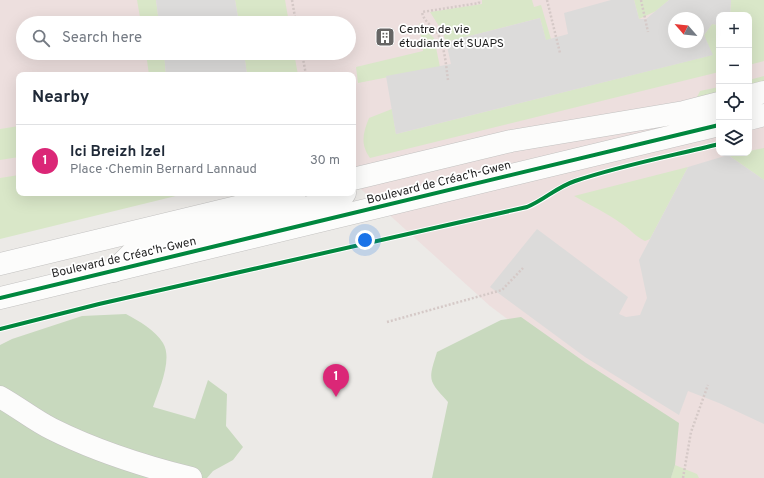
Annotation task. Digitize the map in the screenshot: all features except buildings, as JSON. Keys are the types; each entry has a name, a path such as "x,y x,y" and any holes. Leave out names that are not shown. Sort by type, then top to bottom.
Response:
{"street":[{"path":"752,95 764,92"},
{"name":"Boulevard de Créac'h-Gwen","path":"356,178 511,141 684,112 716,104"},
{"path":"752,118 764,115"},
{"name":"Boulevard de Créac'h-Gwen","path":"0,298 716,126"},
{"name":"Boulevard de Créac'h-Gwen","path":"0,264 284,196"},
{"path":"114,271 134,251 341,198 343,196"},
{"path":"0,397 46,426 101,451 190,478"}],"path":[{"path":"292,0 295,16"},
{"path":"448,80 441,42 437,34 424,20 422,12 479,3 478,0"},
{"path":"546,0 560,53"},
{"path":"641,0 648,32"},
{"path":"303,60 305,72"},
{"path":"387,322 502,290 524,268"},
{"path":"683,478 691,432 708,385"}],"shaded area":[{"path":"0,0 764,0 764,478 671,478 675,465 563,361 490,306 356,185 356,72 16,72 16,196 174,196 0,237"},
{"path":"156,0 235,0 238,16 158,16"},
{"path":"611,0 634,0 639,19 646,19 669,0 731,0 730,12 716,12 716,25 712,24 704,35 713,55 396,134 386,76 451,64 446,42 540,18 546,40 568,34 564,13"},
{"path":"165,60 245,60 247,72 166,72"},
{"path":"725,156 729,156 764,180 764,424 719,403 688,391 679,415 585,357 490,287 537,229 628,297 619,314 626,317 640,315 647,298 639,260 688,167"}],"green space":[{"path":"137,0 156,0 158,16 140,16"},
{"path":"235,0 285,0 288,16 238,16"},
{"path":"482,0 532,0 534,7 541,5 551,39 546,41 540,18 446,42 442,31 430,12 482,4"},
{"path":"634,0 669,0 656,11 639,19"},
{"path":"731,0 764,0 764,61 752,64 752,12 730,12"},
{"path":"419,23 434,38 440,67 358,83 356,67 423,51"},
{"path":"712,24 716,25 716,73 370,158 365,148 364,134 369,118 392,109 396,134 712,55 704,35"},
{"path":"147,60 165,60 166,72 149,72"},
{"path":"245,60 295,60 297,72 247,72"},
{"path":"764,76 764,85 752,87 752,79"},
{"path":"716,88 716,97 700,100 697,97 700,91"},
{"path":"16,126 16,157 0,160 0,129"},
{"path":"764,148 764,180 729,156 752,156 752,150"},
{"path":"688,167 650,239 645,241 610,216 574,196"},
{"path":"16,175 16,196 176,196 0,239 0,178"},
{"path":"126,314 156,334 160,338 166,350 166,366 164,375 153,407 195,419 208,380 227,394 226,426 243,447 233,460 213,471 207,478 0,478 0,345 12,339 82,316"},
{"path":"521,317 586,363 679,423 675,465 671,478 432,478 448,402 433,384 432,380 432,369 437,352 501,320"},
{"path":"675,465 697,474 699,478 671,478"}],"cycle path":[{"path":"0,298 716,126"},
{"path":"0,329 99,304 527,207 568,184 593,175 716,145"}],"place":[{"name":"Centre de vie étudiante et SUAPS","path":"385,37"},
{"name":"Ici Breizh Izel","path":"336,397"}]}
